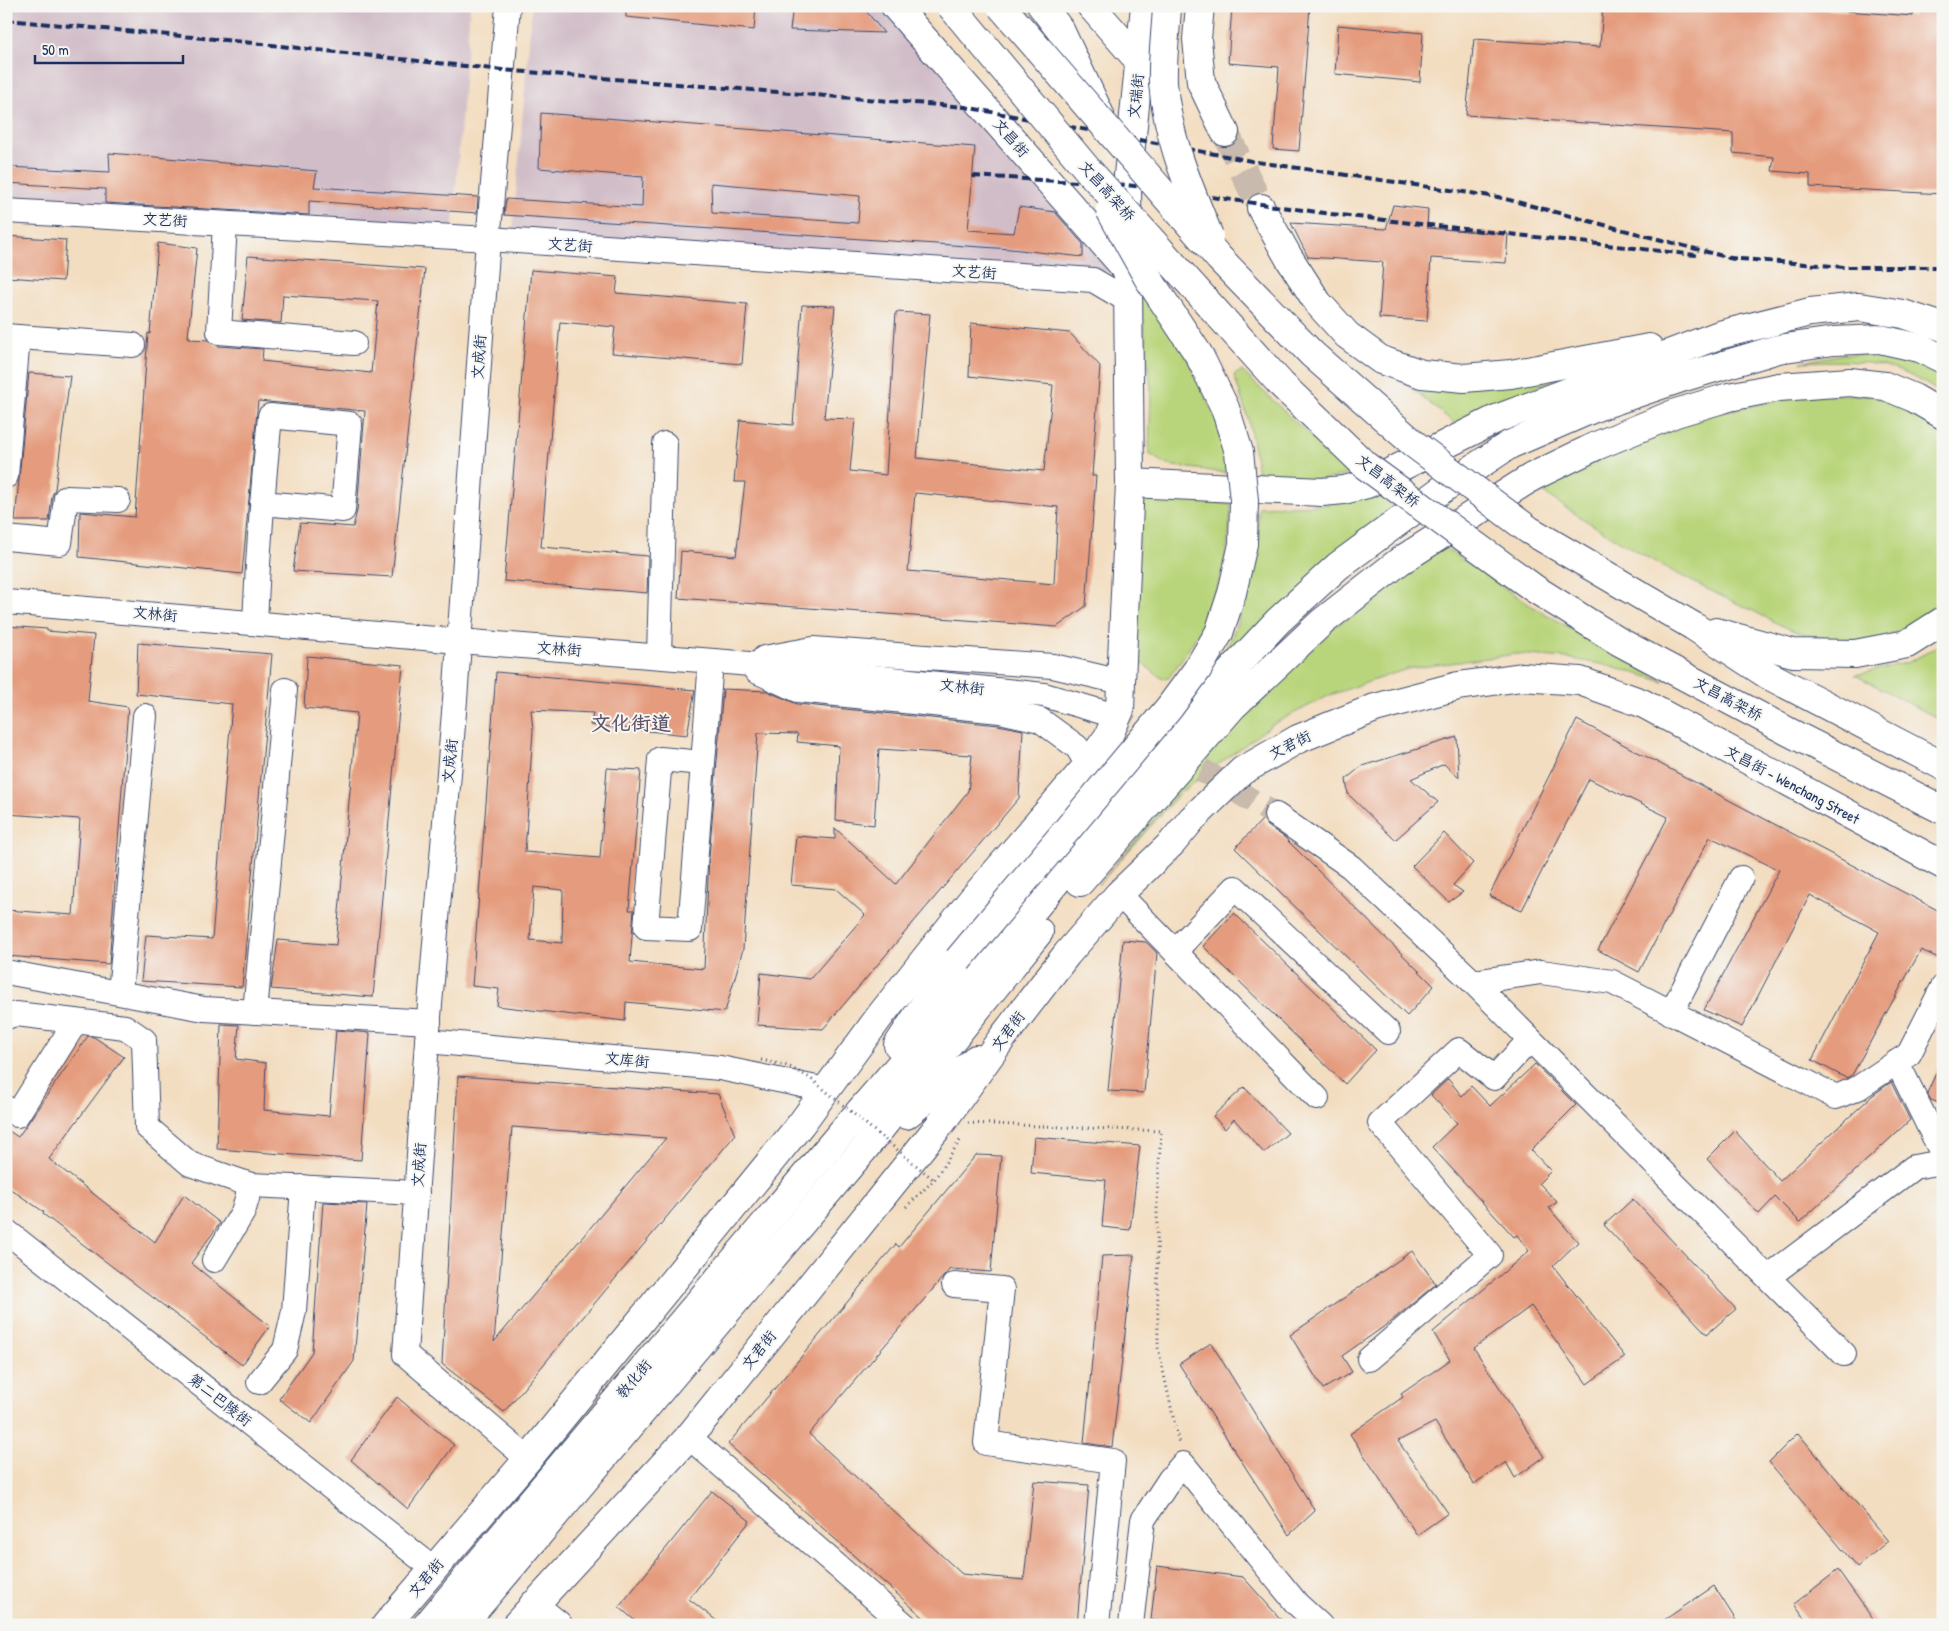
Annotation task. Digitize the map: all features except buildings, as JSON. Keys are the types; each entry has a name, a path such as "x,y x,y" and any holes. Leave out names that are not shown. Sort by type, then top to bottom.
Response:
{"main road":[{"name":"文昌街","path":"895,6 1127,270"},
{"name":"文昌高架桥","path":"951,6 1088,170 1281,384 1366,466 1535,589 1618,640 1790,733 1943,810"},
{"path":"1002,6 1218,258 1312,354 1414,444 1528,530 1693,626 1768,675 1943,766"},
{"path":"1042,6 1060,30 1106,128"},
{"path":"1092,6 1139,61"},
{"name":"文瑞街","path":"1127,270 1127,186 1145,6"},
{"path":"1167,6 1163,82 1170,126 1187,182 1218,258"},
{"path":"1200,6 1198,39 1201,82 1225,132"},
{"path":"842,1132 928,999 958,960 1169,708 1197,670 1219,633 1232,593 1243,544 1244,500 1239,452 1225,408 1199,354 1148,278 1088,170"},
{"path":"1261,208 1289,258 1318,303 1347,335 1381,360 1422,374 1464,378 1511,374 1719,335 1810,312 1859,307 1903,314 1943,327"},
{"path":"1121,682 1130,483 1127,270"},
{"path":"1130,483 1322,492 1344,490 1367,484 1496,419 1719,335"},
{"path":"842,1132 1011,937 1215,688 1278,621 1338,566 1444,488 1509,445 1598,406 1684,377 1778,349 1834,341 1880,339 1920,348 1943,359"},
{"path":"864,1149 1072,891 1233,706 1322,622 1400,560 1532,477 1596,446 1676,413 1729,397 1779,387 1850,382 1885,386 1914,398 1943,415"},
{"path":"1693,626 1792,654 1855,654 1907,644 1943,621"},
{"name":"文君街","path":"525,1615 689,1436 951,1131 1003,1037 1067,954 1119,894 1172,843 1192,819 1242,772 1298,739 1375,708 1458,686 1522,676 1580,681 1642,703"},
{"name":"文君街","path":"386,1625 528,1459 802,1124 880,1016 971,901 1088,765 1108,738 1120,710 1121,682"},
{"name":"文昌街 - Wenchang Street","path":"1642,703 1943,865"},
{"path":"802,1124 928,999"},
{"path":"864,1149 1003,1037"},
{"name":"教化街","path":"427,1625 842,1132"},
{"name":"教化街","path":"462,1625 864,1149"},
{"path":"525,1615 558,1625"}],"street":[{"name":"文成街","path":"508,6 488,239 405,1354 528,1459"},
{"name":"文艺街","path":"6,211 488,239 1093,280 1127,300"},
{"path":"225,224 219,332 354,343"},
{"path":"6,476 12,336 133,345"},
{"path":"255,622 262,502 270,416 350,424 343,510 262,502"},
{"path":"659,656 666,444"},
{"path":"6,538 60,543 66,498 118,500"},
{"name":"文林街","path":"6,602 739,663 1044,696 1109,714"},
{"path":"739,663 813,649 1053,666 1121,682"},
{"path":"702,763 660,760 646,927 690,929 710,661"},
{"path":"739,663 798,690 1000,711 1040,720 1077,748 1088,765"},
{"path":"255,1012 284,690"},
{"path":"120,993 145,716"},
{"path":"1276,815 1352,867 1473,982 1844,1354"},
{"path":"1671,1013 1741,878"},
{"path":"1175,951 1235,888 1388,1032"},
{"path":"1119,894 1317,1098"},
{"name":"文库街","path":"6,972 204,1009 255,1012 428,1031 720,1068 826,1090"},
{"path":"1473,982 1542,972 1612,982 1836,1097 1858,1088 1909,1054 1943,987"},
{"path":"6,1018 16,1014 125,1027 144,1040 147,1127 190,1164 251,1185 417,1193"},
{"path":"6,1108 17,1115 76,1021"},
{"path":"1370,1359 1490,1255 1380,1123 1459,1050 1494,1078 1530,1040"},
{"path":"1897,1062 1943,1155"},
{"path":"1768,1277 1914,1167 1943,1162"},
{"path":"214,1260 243,1212 251,1185"},
{"path":"259,1382 285,1350 294,1311 303,1187"},
{"name":"第二巴陵街","path":"6,1231 434,1569"},
{"path":"954,1285 1002,1289 986,1443 1113,1461 1097,1625"},
{"path":"689,1436 905,1625"},
{"path":"1131,1625 1143,1520 1170,1479 1183,1464 1297,1604 1320,1625"}],"path":[{"path":"761,1060 788,1066 810,1078 934,1180"},
{"path":"905,1208 934,1180 951,1131 1161,1131 1157,1200 1158,1347 1183,1464"}],"shaded area":[{"path":"6,6 470,6 452,237 6,211"},
{"path":"532,6 901,6 1127,258 1093,280 512,241"}],"green space":[{"path":"1151,284 1218,423 1227,473 1167,465 1149,454 1151,388 1139,286"},
{"path":"1844,354 1886,355 1919,363 1943,376 1943,395 1908,374 1875,364 1841,361 1801,362"},
{"path":"1242,371 1350,474 1321,480 1259,478 1249,422 1234,375"},
{"path":"1392,373 1567,374 1500,403 1458,426"},
{"path":"1803,395 1873,395 1934,424 1943,436 1943,598 1927,613 1899,631 1889,635 1868,640 1844,640 1812,636 1790,629 1693,582 1639,553 1535,487 1698,417"},
{"path":"1175,493 1231,505 1229,537 1219,583 1208,613 1183,658 1170,676 1163,679 1142,663 1132,648 1142,496"},
{"path":"1378,494 1395,508 1174,718 1229,644 1247,597 1256,550 1259,507 1322,505"},
{"path":"1442,546 1530,605 1664,682 1612,666 1566,658 1516,654 1407,669 1330,695 1273,724 1181,792 1098,885 1235,723 1299,654"},
{"path":"1943,644 1943,721 1855,675 1909,662"}],"tunnel":[{"path":"1225,132 1261,208"},
{"path":"1109,714 1276,815"}],"railway":[{"path":"6,20 225,40 502,70 965,107 1257,162 1498,197 1734,259"},
{"path":"973,176 1127,185 1331,214 1696,255"},
{"path":"1728,258 1845,267 1943,267"}],"district":[{"name":"文化街道","path":"631,723"}]}
